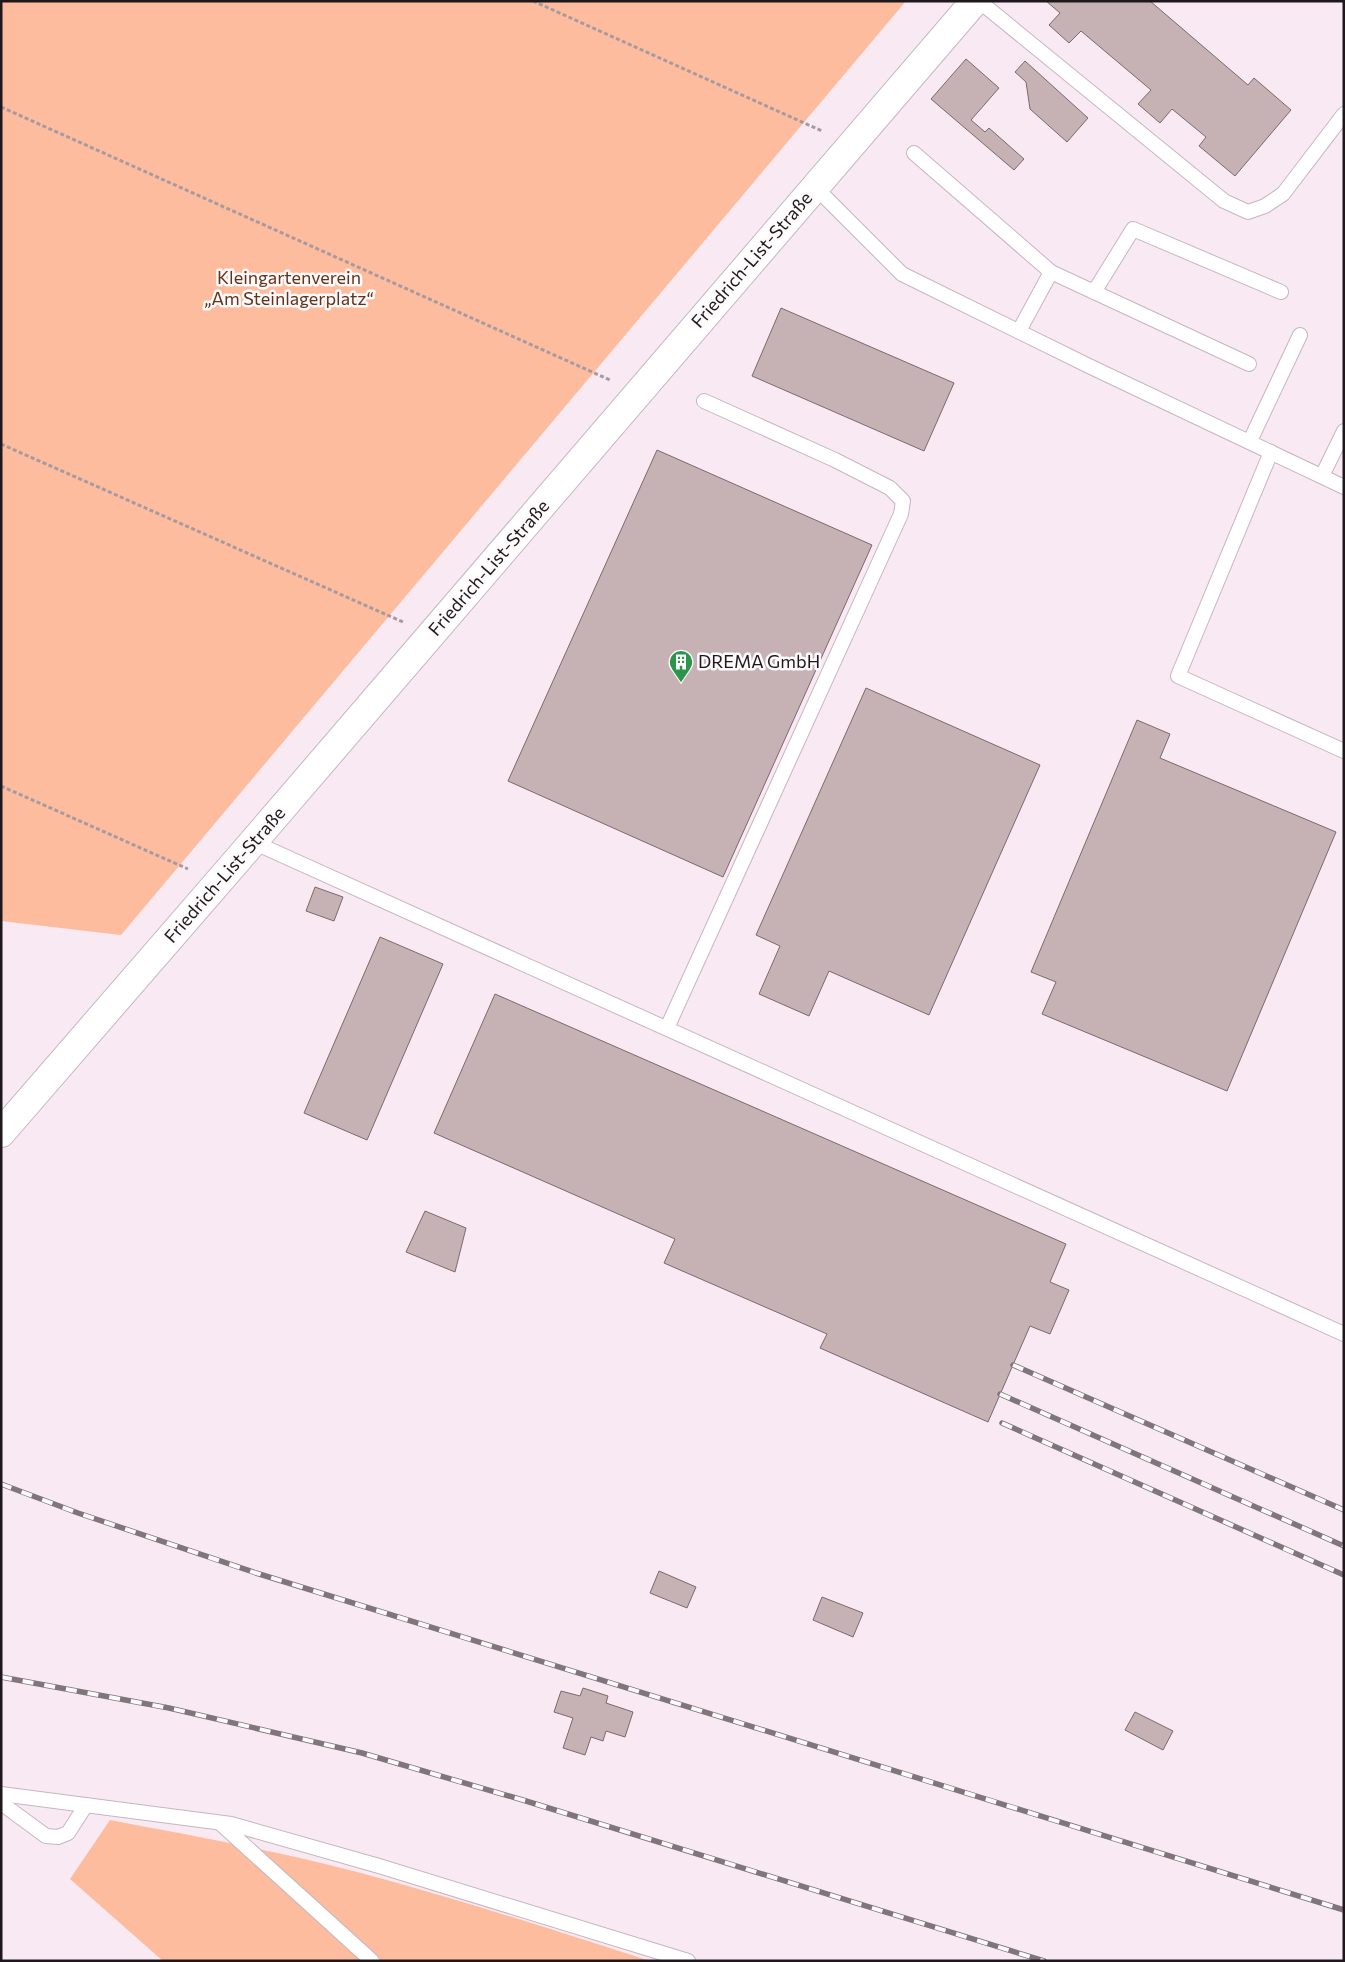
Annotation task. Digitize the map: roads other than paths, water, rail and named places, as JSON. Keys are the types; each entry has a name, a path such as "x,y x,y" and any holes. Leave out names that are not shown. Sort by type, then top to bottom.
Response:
{"street":[{"name":"Friedrich-List-Straße","path":"1,1133 254,842 975,1"}],"lane":[{"path":"979,1 1224,201 1248,212 1265,206 1283,194 1344,114"},
{"path":"914,153 1051,272 1249,364"},
{"path":"815,188 902,274 1344,487"},
{"path":"1094,292 1133,230 1280,292"},
{"path":"1019,332 1051,272"},
{"path":"1250,441 1300,334"},
{"path":"667,1028 901,514 903,501 890,488 875,480 704,401"},
{"path":"1322,476 1344,431"},
{"path":"1271,452 1178,676 1344,751"},
{"path":"254,842 1344,1334"},
{"path":"1,1794 231,1824 379,1866 688,1961"},
{"path":"1,1803 46,1836 58,1838 68,1833 86,1805"},
{"path":"220,1823 372,1961"}],"railway":[{"path":"1013,1365 1344,1510"},
{"path":"1000,1394 1344,1546"},
{"path":"1002,1423 1344,1575"},
{"path":"1,1484 78,1513 256,1573 1344,1910"},
{"path":"1,1677 169,1708 362,1753 526,1801 1044,1961"}],"place":[{"name":"DREMA GmbH","path":"681,683"}],"park label":[{"name":"Kleingartenverein „Am Steinlagerplatz“","path":"289,288"}]}
